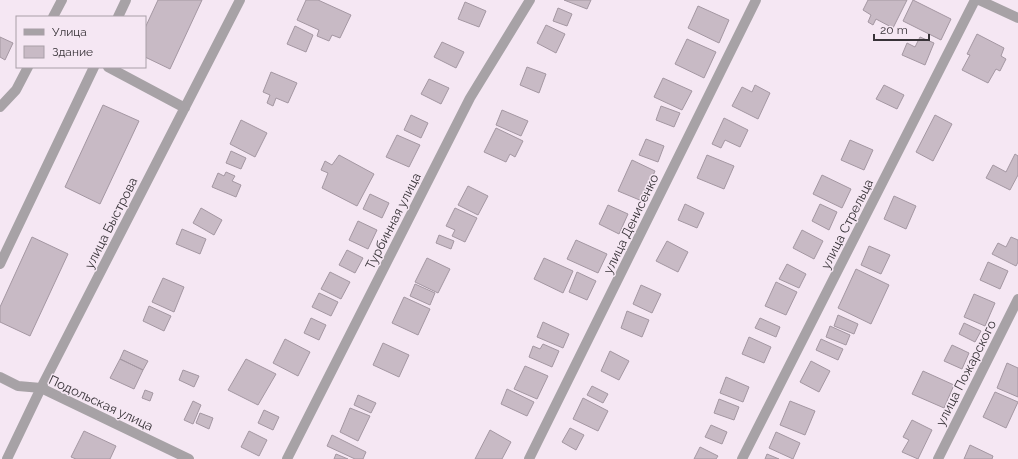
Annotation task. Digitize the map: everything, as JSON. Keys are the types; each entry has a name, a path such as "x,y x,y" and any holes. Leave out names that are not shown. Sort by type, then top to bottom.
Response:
{"street":[{"path":"54,16 62,0"},
{"path":"118,16 126,0"},
{"name":"улица Быстрова","path":"7,459 41,388 240,0"},
{"name":"Турбинная улица","path":"287,459 470,98 530,0"},
{"name":"улица Денисенко","path":"529,459 756,0"},
{"name":"улица Стрельца","path":"742,459 975,0"},
{"path":"979,0 1018,18"},
{"path":"0,107 16,90 27,68"},
{"path":"0,264 94,68"},
{"path":"110,68 185,108"},
{"name":"улица Пожарского","path":"938,459 1018,299"},
{"name":"Подольская улица","path":"0,377 18,386 41,388 189,459"}],"building":[{"path":"158,0 202,0 170,69 146,57 146,26"},
{"path":"306,0 318,0 351,15 340,38 332,35 329,41 317,36 319,30 297,20"},
{"path":"564,0 591,0 587,9"},
{"path":"868,0 907,0 893,28 876,19 873,25 868,22 871,15 863,10"},
{"path":"913,0 951,19 941,40 903,21"},
{"path":"465,2 486,11 479,27 458,19"},
{"path":"698,6 729,20 719,43 688,28"},
{"path":"558,8 572,14 567,26 553,21"},
{"path":"546,25 565,34 556,53 537,43"},
{"path":"295,26 313,35 306,52 287,44"},
{"path":"977,34 1004,48 1001,56 1006,59 1000,71 996,69 988,83 962,70 970,55 967,54"},
{"path":"0,37 13,43 5,60 0,57"},
{"path":"920,37 934,43 925,65 902,55 907,43 915,47"},
{"path":"687,39 716,52 704,78 675,64"},
{"path":"442,42 464,52 456,68 434,57"},
{"path":"527,67 546,74 539,93 520,85"},
{"path":"271,72 297,83 288,103 276,98 273,106 267,103 270,95 263,92"},
{"path":"663,78 692,91 682,110 654,97"},
{"path":"429,79 449,88 441,104 421,94"},
{"path":"755,85 770,93 758,119 732,106 742,87 752,92"},
{"path":"884,85 904,95 897,109 876,99"},
{"path":"103,105 139,121 100,204 65,187"},
{"path":"661,106 680,113 674,127 656,120"},
{"path":"502,110 528,121 521,136 496,125"},
{"path":"411,115 428,123 421,138 404,130"},
{"path":"935,115 952,124 933,161 916,152"},
{"path":"724,118 748,130 740,147 725,140 721,148 712,144"},
{"path":"241,120 267,133 255,157 230,144"},
{"path":"496,128 523,141 515,157 510,154 506,162 484,152"},
{"path":"397,135 420,145 409,167 386,157"},
{"path":"646,139 664,146 658,162 639,155"},
{"path":"850,140 873,150 864,170 841,160"},
{"path":"231,151 246,158 241,169 226,163"},
{"path":"1015,154 1018,156 1018,175 1010,190 986,178 993,165 1006,172"},
{"path":"339,155 374,174 357,206 322,188 328,173 321,170 325,161 332,165"},
{"path":"707,155 734,166 724,189 697,178"},
{"path":"632,160 655,171 642,201 618,191"},
{"path":"226,172 235,176 232,181 241,185 236,197 212,187 218,173 224,176"},
{"path":"822,175 851,189 842,208 813,194"},
{"path":"468,186 488,196 478,215 458,205"},
{"path":"370,194 389,203 382,218 363,209"},
{"path":"894,196 916,206 906,229 884,219"},
{"path":"685,204 704,213 697,228 678,220"},
{"path":"820,204 837,212 829,230 812,221"},
{"path":"608,205 628,214 619,234 599,224"},
{"path":"201,208 222,220 214,235 193,223"},
{"path":"455,208 477,218 465,242 452,236 455,230 446,226"},
{"path":"358,221 377,230 368,249 349,240"},
{"path":"182,229 206,239 200,254 176,244"},
{"path":"802,230 823,241 814,259 793,248"},
{"path":"439,235 454,241 451,249 436,243"},
{"path":"32,237 68,254 30,336 0,322 0,307"},
{"path":"1011,237 1018,240 1018,262 1016,266 992,254 998,243 1006,247"},
{"path":"576,240 607,254 598,273 567,259"},
{"path":"667,241 688,252 678,272 656,261"},
{"path":"869,246 890,255 881,274 861,265"},
{"path":"347,250 363,258 355,273 339,265"},
{"path":"427,258 450,269 438,293 415,282"},
{"path":"544,258 573,271 563,293 534,279"},
{"path":"988,262 1008,271 1000,289 980,280"},
{"path":"787,264 806,274 799,288 779,279"},
{"path":"856,269 889,285 871,324 838,308"},
{"path":"330,272 350,282 341,299 321,289"},
{"path":"577,272 596,281 587,300 569,292"},
{"path":"163,278 184,287 174,312 152,302"},
{"path":"776,282 797,292 786,315 765,306"},
{"path":"415,284 435,293 430,305 410,296"},
{"path":"641,285 661,294 652,313 633,304"},
{"path":"319,293 338,302 331,316 312,307"},
{"path":"974,294 995,303 985,326 964,317"},
{"path":"404,297 430,309 418,335 392,323"},
{"path":"149,306 171,316 164,331 143,321"},
{"path":"627,311 649,320 642,337 621,328"},
{"path":"838,315 858,324 854,334 834,326"},
{"path":"311,318 326,325 319,340 304,333"},
{"path":"760,318 780,327 776,337 755,328"},
{"path":"543,322 569,334 563,348 537,337"},
{"path":"964,323 981,331 975,342 959,334"},
{"path":"830,326 850,335 846,345 826,337"},
{"path":"749,337 771,347 764,363 742,354"},
{"path":"285,339 310,352 298,376 273,363"},
{"path":"821,339 843,349 838,360 816,350"},
{"path":"383,343 409,355 399,377 373,365"},
{"path":"543,344 559,351 552,367 529,357 533,346 540,349"},
{"path":"952,345 969,353 962,369 944,361"},
{"path":"124,350 148,361 143,370 120,359"},
{"path":"610,351 629,361 619,380 601,371"},
{"path":"120,359 143,370 134,389 110,378"},
{"path":"246,359 276,374 258,405 228,390"},
{"path":"811,361 830,371 819,392 800,382"},
{"path":"1007,363 1018,368 1018,397 997,388"},
{"path":"525,366 548,376 537,399 514,389"},
{"path":"183,370 199,376 194,387 179,380"},
{"path":"923,371 954,385 944,408 912,394"},
{"path":"726,377 749,387 743,402 720,393"},
{"path":"592,386 608,394 603,403 587,395"},
{"path":"507,389 534,402 527,416 501,404"},
{"path":"145,390 153,393 150,401 142,398"},
{"path":"995,392 1018,402 1006,428 983,417"},
{"path":"358,395 376,403 371,413 354,405"},
{"path":"583,398 608,411 598,431 573,419"},
{"path":"719,399 739,407 734,420 714,413"},
{"path":"193,401 201,405 193,424 184,420"},
{"path":"790,401 815,411 805,435 780,425"},
{"path":"350,408 370,416 358,441 340,432"},
{"path":"264,410 279,417 273,430 258,423"},
{"path":"200,413 213,418 209,429 196,423"},
{"path":"912,420 932,430 918,459 902,452 909,440 903,437"},
{"path":"711,425 727,432 722,444 705,437"},
{"path":"570,428 584,435 576,450 562,442"},
{"path":"490,430 511,442 502,459 475,459"},
{"path":"84,431 116,446 110,459 76,459 71,457"},
{"path":"249,431 267,440 259,456 241,447"},
{"path":"776,432 800,443 793,459 769,448"},
{"path":"332,435 366,452 363,459 355,459 327,446"},
{"path":"970,445 993,456 992,459 964,459"},
{"path":"700,447 718,456 716,459 694,459"},
{"path":"336,454 348,459 334,459"},
{"path":"767,454 779,459 765,459"}]}
